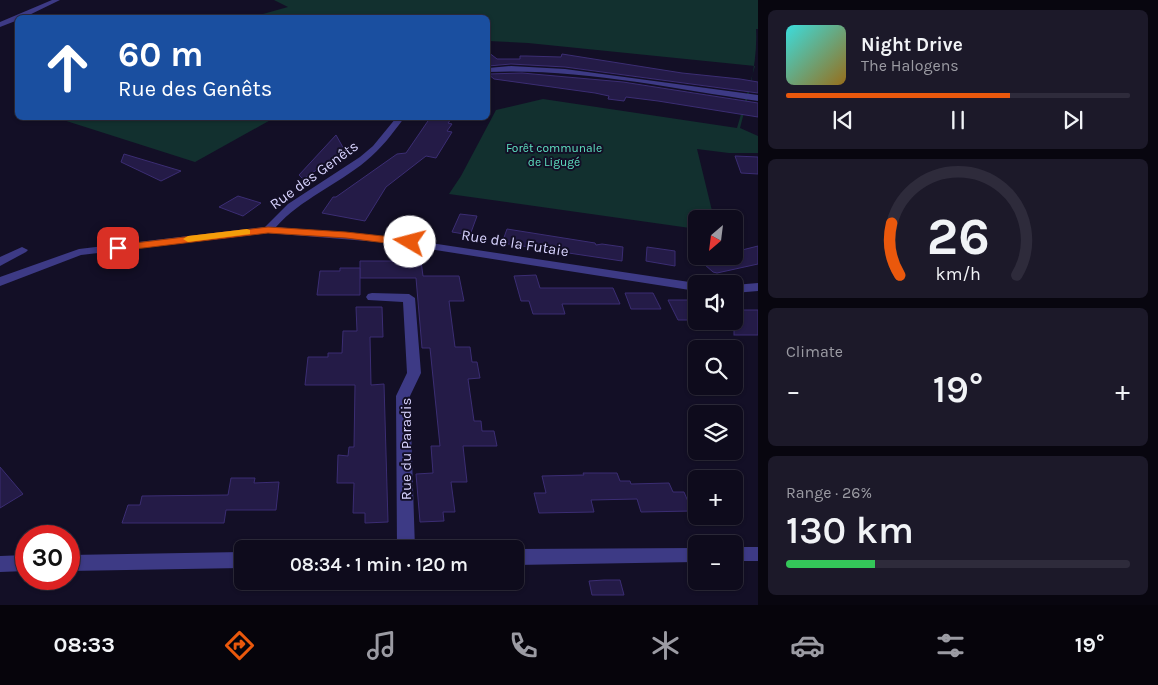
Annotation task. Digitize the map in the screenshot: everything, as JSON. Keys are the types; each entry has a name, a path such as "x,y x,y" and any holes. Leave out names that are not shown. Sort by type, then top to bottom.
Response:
{"street":[{"path":"21,15 57,0"},
{"path":"0,24 15,18"},
{"path":"490,70 511,68 565,71 758,98"},
{"name":"Rue des Genêts","path":"0,282 19,273 79,252 268,230 274,222 290,209 375,148 398,120"},
{"name":"Rue de la Futaie","path":"268,230 391,240 688,287"},
{"path":"0,262 22,250"},
{"path":"743,288 758,287"},
{"name":"Rue du Paradis","path":"372,297 408,298 414,373 403,396 406,540"},
{"path":"743,554 758,554"},
{"path":"524,557 688,555"},
{"path":"80,563 234,560"},
{"path":"0,564 15,563"}],"green space":[{"path":"274,0 758,0 758,29 756,29 754,66 528,43 490,41 490,15 260,15 288,7"},
{"name":"Forêt communale de Ligugé","path":"753,74 740,128 758,136 758,153 729,153 697,149 712,210 688,210 688,228 449,194 461,176 496,110 543,99 737,128"},
{"path":"63,120 270,120 195,162"}],"building":[{"path":"490,54 497,59 520,59 520,56 561,57 562,54 682,73 740,79 758,82 758,93 565,67 511,64 490,66"},
{"path":"522,73 623,82 758,103 758,117 626,97 624,101 608,99 609,96 595,93 494,79 490,74"},
{"path":"429,120 450,120 448,123 452,124 447,131 452,132 436,158 426,156 386,187 365,221 322,213 333,197 336,197 397,154 406,153"},
{"path":"336,135 345,151 303,179 299,175"},
{"path":"124,154 181,171 161,181 121,162"},
{"path":"735,156 758,157 758,174 741,173"},
{"path":"238,196 261,203 243,216 219,207"},
{"path":"460,214 477,216 470,235 452,232"},
{"path":"507,229 595,243 596,245 623,247 622,261 502,243"},
{"path":"758,246 758,264 717,273 705,265 743,265 743,250"},
{"path":"647,247 675,251 675,266 646,261"},
{"path":"360,261 421,261 423,276 459,276 464,301 449,301 455,347 470,347 472,362 477,362 480,378 468,379 474,421 481,421 482,431 494,431 497,446 463,446 467,482 451,482 455,512 443,512 444,521 420,522 416,474 433,473 431,446 440,446 430,348 422,348 416,278 360,278"},
{"path":"340,268 360,268 360,295 317,295 320,271 340,271"},
{"path":"536,275 540,288 613,288 620,304 562,304 565,314 533,314 529,301 521,301 514,276"},
{"path":"625,293 653,293 661,309 631,309"},
{"path":"668,300 688,300 688,320 678,320"},
{"path":"356,307 382,307 383,337 370,337 371,385 384,384 388,522 365,523 365,513 353,513 354,483 337,483 338,455 348,456 349,447 354,447 355,385 305,385 308,357 328,357 328,353 342,353 343,331 357,331"},
{"path":"743,310 758,310 758,335 734,335 734,330 743,330"},
{"path":"0,467 23,494 0,508"},
{"path":"583,473 617,473 620,481 630,481 631,484 669,483 673,492 684,492 688,502 688,511 641,512 637,499 591,500 594,512 539,513 534,493 546,493 542,476 584,475"},
{"path":"231,478 255,478 254,483 279,482 276,510 226,510 224,523 122,523 128,505 140,505 142,496 228,495"},
{"path":"620,580 624,595 592,595 589,581"}],"slow traffic":[{"path":"188,239 247,232"}],"route":[{"path":"118,248 268,230 346,235 410,242"}]}
